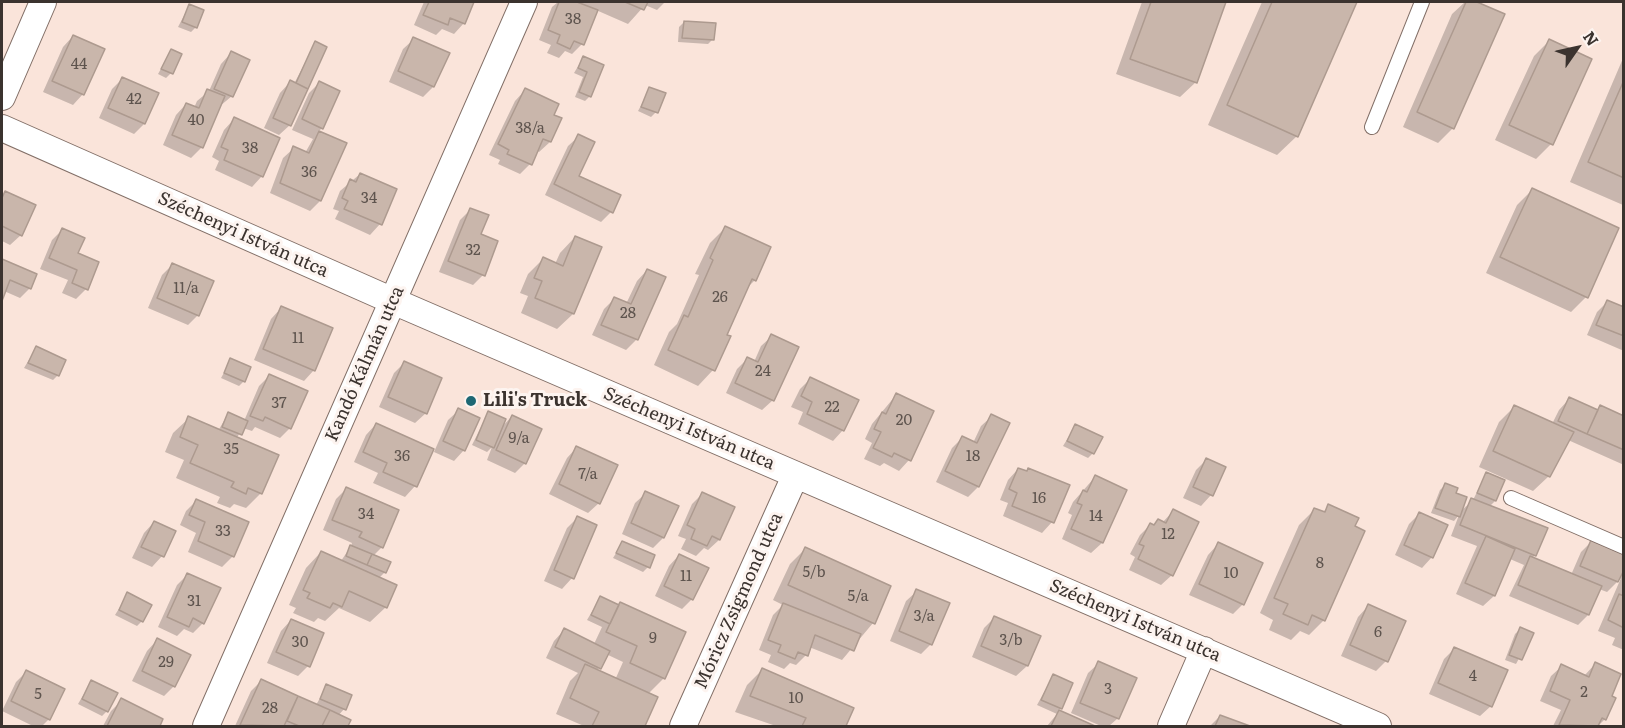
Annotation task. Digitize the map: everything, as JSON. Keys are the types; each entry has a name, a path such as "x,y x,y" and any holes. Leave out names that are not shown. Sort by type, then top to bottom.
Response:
{"street":[{"path":"2,97 43,2"},
{"name":"Kandó Kálmán utca","path":"206,726 524,2"},
{"name":"Széchenyi István utca","path":"2,128 795,476 1378,726"},
{"name":"Móricz Zsigmond utca","path":"684,726 795,476"},
{"path":"1171,726 1204,650"}],"lane":[{"path":"1372,127 1422,2"},
{"path":"1511,498 1623,547"}],"building":[{"path":"429,2 474,2 465,24 450,18 448,25 423,15"},
{"path":"559,2 577,2 598,10 584,45 574,41 570,49 557,43 560,35 548,30"},
{"path":"625,2 648,2 644,10"},
{"path":"1151,2 1226,2 1197,83 1130,59"},
{"path":"1272,2 1357,2 1298,137 1227,105"},
{"path":"1466,2 1477,2 1505,14 1454,129 1417,112"},
{"path":"189,4 204,10 197,28 182,22"},
{"path":"684,21 716,23 714,40 682,38"},
{"path":"73,35 105,49 84,95 52,81"},
{"path":"413,37 450,53 434,87 398,71"},
{"path":"1549,39 1592,59 1553,145 1509,125"},
{"path":"315,41 327,47 308,89 296,83"},
{"path":"171,49 182,54 173,74 161,69"},
{"path":"231,51 250,60 233,97 214,89"},
{"path":"583,56 604,65 591,97 579,92 587,72 578,68"},
{"path":"122,77 159,93 145,124 108,108"},
{"path":"290,80 308,89 291,126 273,118"},
{"path":"1624,80 1624,178 1588,162"},
{"path":"319,81 340,91 323,129 302,119"},
{"path":"649,87 666,93 658,113 641,107"},
{"path":"525,88 559,104 554,115 562,118 551,142 543,139 532,165 507,154 509,150 498,144"},
{"path":"207,89 225,96 203,148 172,135 186,103 199,108"},
{"path":"234,117 280,138 263,177 224,160 228,150 221,147"},
{"path":"319,131 347,143 321,201 280,183 293,146 309,153"},
{"path":"578,134 595,142 579,176 621,195 613,213 554,184"},
{"path":"360,173 397,189 382,225 344,209 348,201 342,198 350,179 356,182"},
{"path":"1532,188 1619,228 1588,298 1500,257"},
{"path":"5,191 36,205 22,236 2,226 2,198"},
{"path":"470,208 489,215 481,234 498,241 485,276 448,261"},
{"path":"725,226 771,247 756,281 752,279 727,335 731,336 715,371 668,350 684,315 688,317 713,260 710,258"},
{"path":"62,228 85,238 78,253 99,262 88,290 72,283 77,270 49,258"},
{"path":"575,236 602,247 574,314 535,298 542,281 534,278 543,257 563,266"},
{"path":"2,259 37,274 31,289 10,280 2,301"},
{"path":"172,263 214,281 199,316 157,298"},
{"path":"647,269 666,277 638,340 601,325 614,297 631,304"},
{"path":"1607,300 1624,307 1624,336 1596,325"},
{"path":"281,306 333,328 315,371 263,349"},
{"path":"771,334 799,347 774,401 735,383 747,357 758,362"},
{"path":"36,346 66,360 59,376 28,363"},
{"path":"230,358 251,367 245,382 224,373"},
{"path":"404,361 442,378 427,414 388,397"},
{"path":"269,374 308,391 291,429 265,417 263,421 250,416"},
{"path":"810,377 859,400 844,431 807,414 812,402 801,396"},
{"path":"896,393 934,411 911,461 894,453 892,457 873,448 881,432 874,429 882,412 886,414"},
{"path":"1569,397 1598,410 1587,434 1558,421"},
{"path":"1514,405 1574,432 1550,477 1493,451"},
{"path":"1600,405 1624,416 1624,450 1587,434"},
{"path":"458,408 480,418 465,451 443,441"},
{"path":"488,411 506,419 494,448 476,440"},
{"path":"228,412 248,421 242,435 222,427"},
{"path":"991,414 1010,423 979,487 945,471 962,436 977,443"},
{"path":"512,415 542,429 526,464 496,450"},
{"path":"188,416 279,455 262,494 248,488 246,494 231,487 234,482 190,463 198,445 180,437"},
{"path":"376,423 434,449 417,487 383,472 387,463 363,452"},
{"path":"1075,424 1103,437 1094,454 1067,441"},
{"path":"576,446 618,465 600,504 559,484"},
{"path":"1206,458 1226,467 1213,496 1193,487"},
{"path":"1018,468 1027,471 1028,468 1070,485 1054,523 1012,506 1017,493 1009,489"},
{"path":"1486,472 1505,480 1496,501 1477,493"},
{"path":"1095,475 1127,490 1103,543 1071,529 1082,505 1077,503 1083,490 1087,492"},
{"path":"1445,483 1458,488 1456,493 1467,497 1460,517 1435,508"},
{"path":"346,487 399,510 383,548 359,537 362,532 332,520"},
{"path":"645,491 679,506 664,538 631,523"},
{"path":"702,492 735,507 720,540 712,536 707,546 691,539 695,529 687,525"},
{"path":"1471,498 1548,528 1536,556 1460,525"},
{"path":"196,499 249,522 234,557 198,541 205,522 189,515"},
{"path":"1328,504 1359,518 1355,526 1365,531 1325,621 1312,615 1308,625 1283,614 1288,604 1274,598 1314,508 1325,512"},
{"path":"1173,509 1199,522 1173,576 1138,559 1144,546 1139,544 1150,523 1154,525 1158,519 1166,523"},
{"path":"1419,512 1448,525 1433,558 1404,545"},
{"path":"577,516 597,525 574,579 554,570"},
{"path":"154,521 176,531 164,557 141,547"},
{"path":"1486,536 1515,549 1495,596 1465,583"},
{"path":"1591,540 1624,554 1624,570 1618,582 1580,566"},
{"path":"622,541 655,555 650,568 616,553"},
{"path":"1218,542 1263,563 1244,605 1199,584"},
{"path":"350,545 372,554 367,565 346,556"},
{"path":"805,547 891,586 875,624 788,585"},
{"path":"321,551 397,585 387,608 349,591 342,607 333,603 330,608 307,598 310,593 303,590"},
{"path":"372,554 391,562 386,573 367,565"},
{"path":"679,554 709,568 693,600 664,586"},
{"path":"1530,556 1602,586 1589,615 1518,585"},
{"path":"187,573 221,588 204,624 193,618 189,627 167,617"},
{"path":"916,589 950,603 932,645 899,631"},
{"path":"127,592 152,605 143,622 119,610"},
{"path":"1619,594 1624,596 1624,628 1608,620"},
{"path":"600,596 619,605 610,624 591,615"},
{"path":"620,602 686,632 665,679 630,663 637,646 606,632"},
{"path":"783,603 861,634 854,651 815,635 808,656 798,652 795,659 778,652 781,645 768,640"},
{"path":"1368,604 1406,621 1388,662 1350,645"},
{"path":"994,616 1041,636 1028,666 981,646"},
{"path":"291,619 324,633 310,667 276,652"},
{"path":"1520,627 1534,633 1522,660 1509,655"},
{"path":"564,628 610,651 601,669 555,647"},
{"path":"157,638 191,655 175,687 142,671"},
{"path":"1454,647 1508,670 1492,707 1438,683"},
{"path":"1098,661 1137,678 1119,719 1080,703"},
{"path":"1595,662 1621,674 1612,696 1616,698 1606,720 1602,718 1598,726 1559,725 1570,700 1550,691 1561,664 1589,677"},
{"path":"585,664 658,697 645,726 592,726 599,712 570,698"},
{"path":"762,668 854,708 846,726 802,726 806,718 750,696"},
{"path":"26,670 65,689 50,720 11,701"},
{"path":"1053,674 1073,683 1062,709 1041,700"},
{"path":"261,679 298,696 284,726 240,725"},
{"path":"91,680 118,693 108,712 82,699"},
{"path":"326,684 352,695 346,710 320,699"},
{"path":"298,696 330,710 322,726 299,726 287,721"},
{"path":"121,698 163,719 160,726 107,726"},
{"path":"330,710 351,720 348,726 322,726"},
{"path":"1059,710 1095,726 1051,726"},
{"path":"1220,715 1250,726 1215,726"}],"place":[{"name":"Lili's Truck","path":"471,401"}]}
